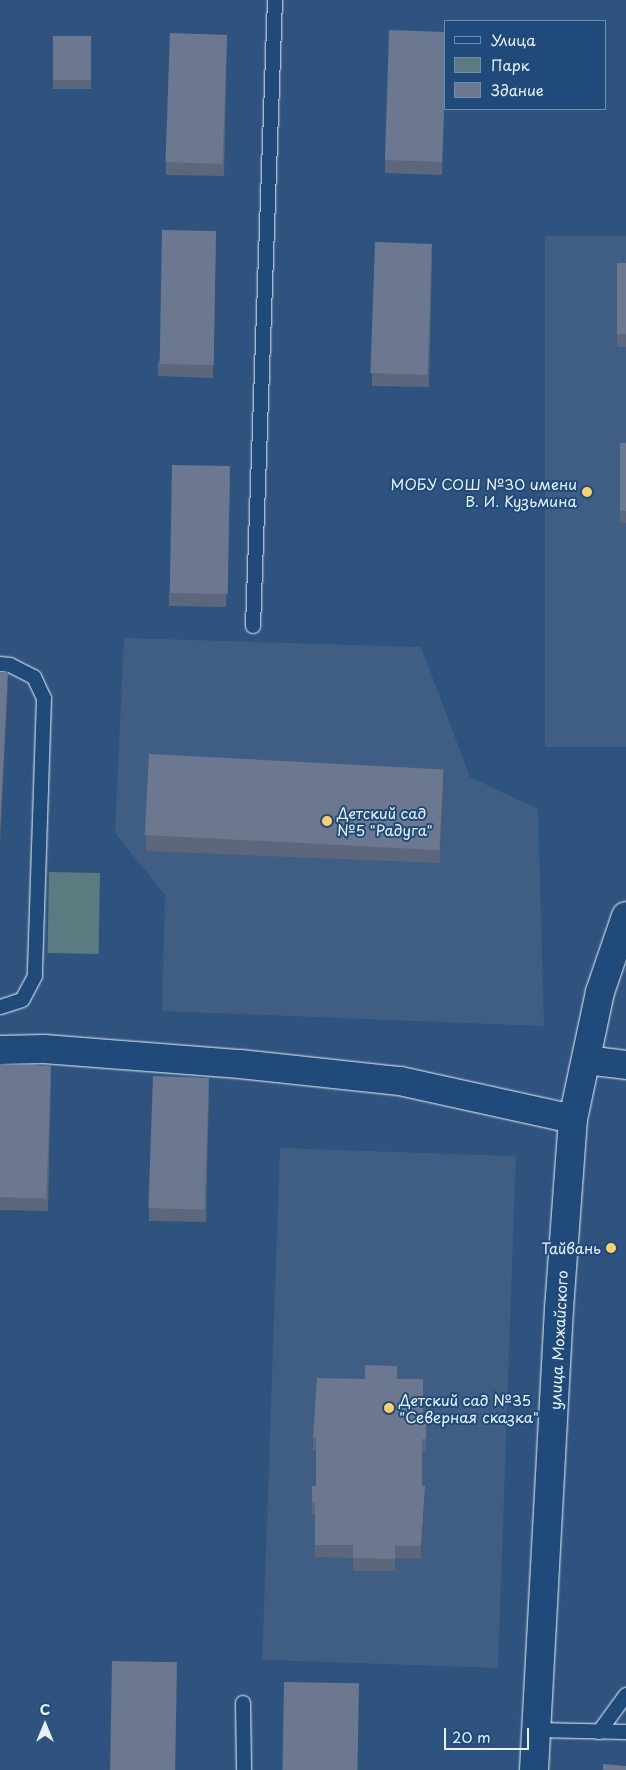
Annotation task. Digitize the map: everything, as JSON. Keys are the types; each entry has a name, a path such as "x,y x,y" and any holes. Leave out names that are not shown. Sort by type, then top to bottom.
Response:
{"street":[{"name":"улица Можайского","path":"534,1770 559,1309 573,1119 600,992 626,916"},
{"path":"0,1050 44,1049 201,1061 400,1081 573,1119"},
{"path":"586,1060 626,1065"}],"lane":[{"path":"253,626 275,0"},
{"path":"0,664 10,665 34,677 44,698 35,976 22,1000 0,1007"},
{"path":"599,1732 626,1695"},
{"path":"243,1703 244,1770"},
{"path":"536,1730 626,1732"}],"shaded area":[{"name":"МОБУ СОШ №30 имени В. И. Кузьмина","path":"545,236 626,236 626,747 545,747"},
{"name":"Детский сад №5 \"Радуга\"","path":"124,638 421,647 470,777 538,809 544,1026 162,1011 165,895 115,833"},
{"name":"Детский сад №35 \"Северная сказка\"","path":"280,1148 516,1156 498,1668 262,1660"}],"green space":[{"path":"49,872 100,873 99,954 48,953"}],"building":[{"path":"389,30 444,32 442,162 385,160"},
{"path":"170,33 227,35 222,164 165,162"},
{"path":"53,36 91,36 91,80 53,80"},
{"path":"162,230 216,231 214,365 160,364"},
{"path":"375,242 432,244 427,375 370,373"},
{"path":"617,263 626,263 626,334 617,334"},
{"path":"620,443 626,443 626,511 620,511"},
{"path":"172,465 230,466 228,594 170,593"},
{"path":"0,672 8,672 0,836"},
{"path":"149,754 444,769 439,850 145,835"},
{"path":"0,1064 51,1066 46,1199 0,1197"},
{"path":"153,1076 209,1078 204,1210 148,1208"},
{"path":"365,1365 397,1366 397,1379 423,1379 423,1422 426,1423 426,1439 422,1439 422,1486 425,1486 421,1546 395,1546 395,1559 353,1558 353,1545 315,1545 315,1502 312,1502 312,1486 316,1486 316,1437 313,1437 317,1378 365,1379"},
{"path":"112,1661 177,1662 175,1770 110,1770"},
{"path":"284,1682 359,1683 357,1770 282,1770"},
{"path":"603,1764 626,1766 626,1770 603,1770"}],"place":[{"name":"МОБУ СОШ №30 имени В. И. Кузьмина","path":"587,492"},
{"name":"Детский сад №5 \"Радуга\"","path":"327,821"},
{"name":"Тайвань","path":"611,1248"},
{"name":"Детский сад №35 \"Северная сказка\"","path":"389,1408"}]}
